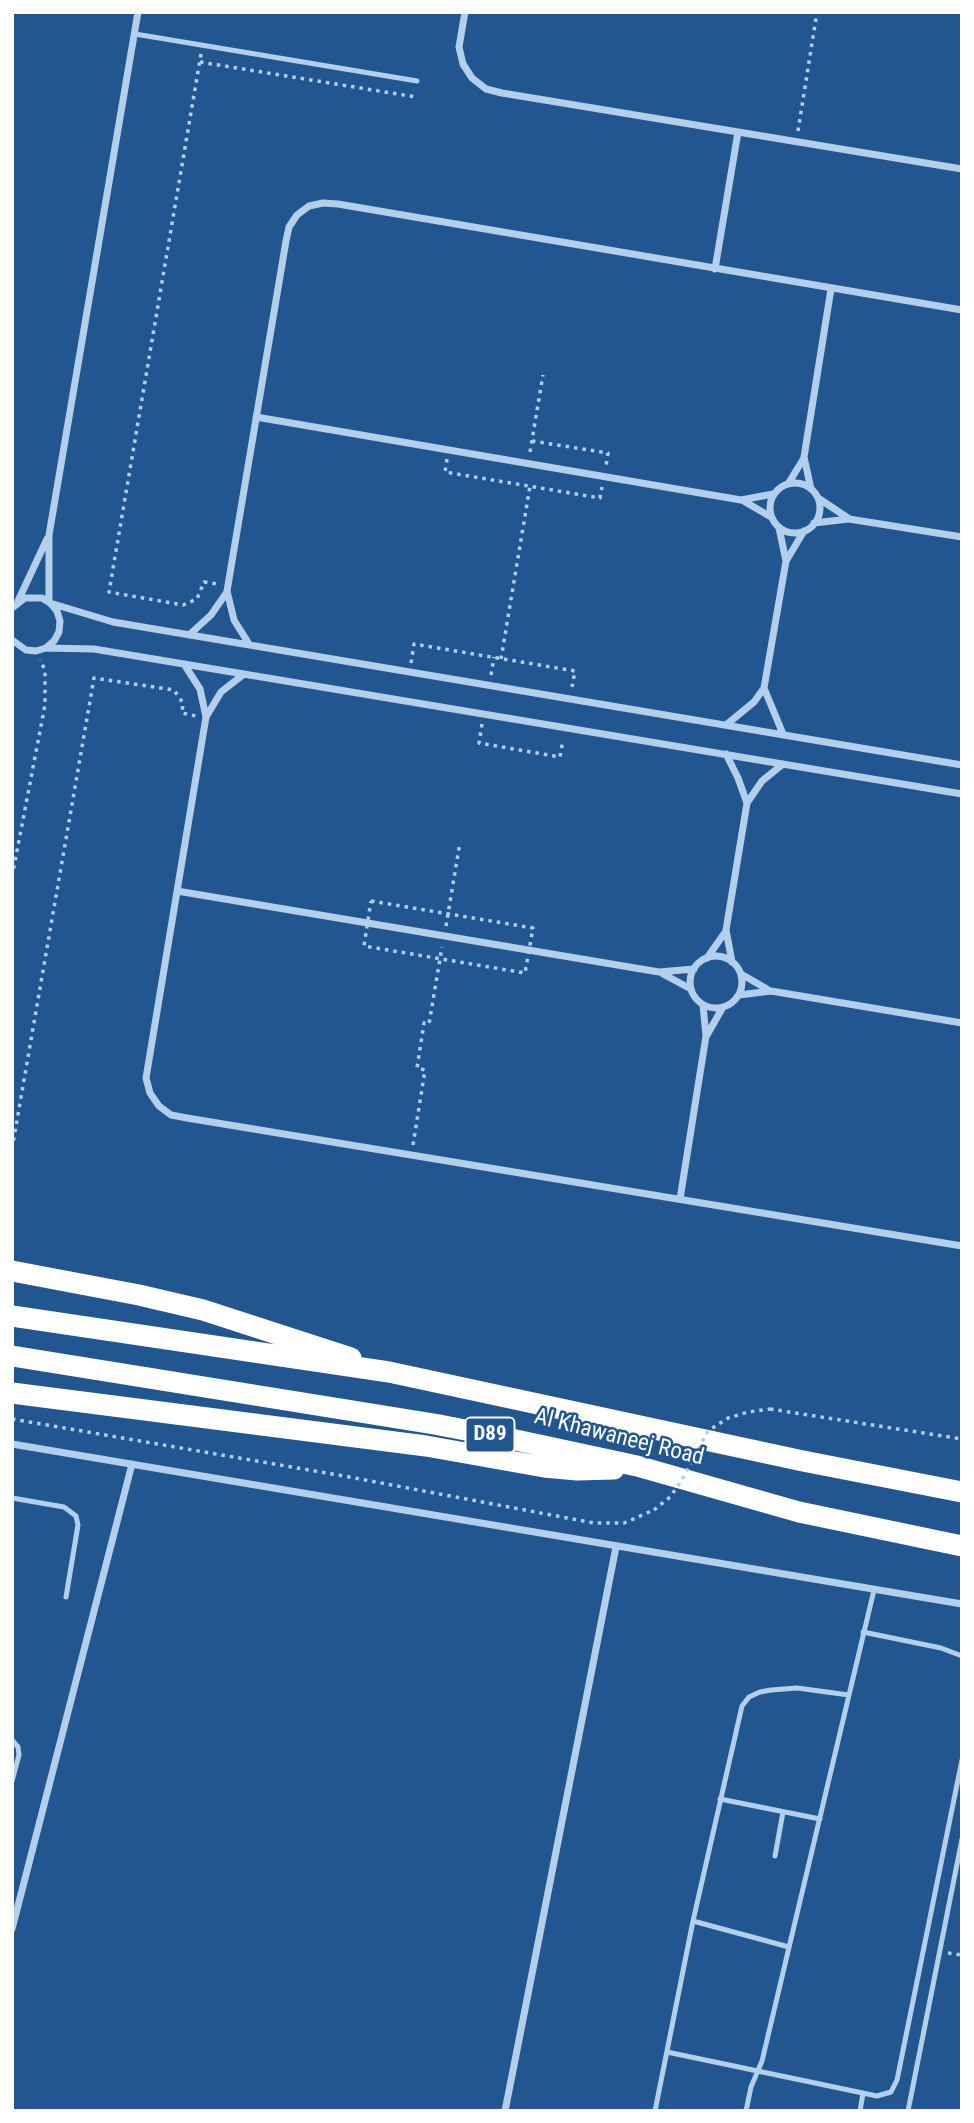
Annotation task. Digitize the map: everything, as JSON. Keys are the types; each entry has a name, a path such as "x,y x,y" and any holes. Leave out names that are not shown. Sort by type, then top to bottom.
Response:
{"highway":[{"path":"12,1271 203,1310 330,1350 389,1372"},
{"name":"Al Khawaneej Road","path":"12,1316 389,1372 803,1461 962,1492"},
{"name":"Al Khawaneej Road","path":"12,1356 434,1424 638,1466 799,1512 962,1546"},
{"path":"12,1393 414,1444 544,1467 577,1470 638,1466"}],"street":[{"path":"46,648 60,632 57,611 50,602 49,535 138,12"},
{"path":"465,12 459,47 463,64 472,78 486,89 962,169"},
{"path":"715,269 738,132"},
{"path":"249,645 234,620 228,589 289,227 297,215 309,206 323,202 338,204 962,310"},
{"path":"831,289 804,457 811,489 818,498 849,519"},
{"path":"256,418 741,500 772,517"},
{"path":"741,500 774,494 788,484 804,457"},
{"path":"788,484 800,484 811,489"},
{"path":"774,494 770,506 772,517 779,527 786,561"},
{"path":"726,725 741,715 764,688 786,561 804,531 814,523 819,510 818,498"},
{"path":"814,523 849,519 962,537"},
{"path":"779,527 789,532 804,531"},
{"path":"15,605 49,535"},
{"path":"188,635 211,615 228,589"},
{"path":"15,605 33,597 113,622 962,765"},
{"path":"14,643 26,650 36,651 46,648 94,649 962,793"},
{"path":"184,664 200,689 206,717"},
{"path":"244,674 221,692 206,717 146,1078 149,1093 159,1106 171,1115 187,1118 962,1245"},
{"path":"764,688 783,734"},
{"path":"726,754 747,803"},
{"path":"771,991 741,974 732,962 726,930 747,803 762,781 783,764"},
{"path":"177,891 659,972 694,969"},
{"path":"723,1007 709,1007 697,1001 691,989 690,978 694,969 708,958 726,930"},
{"path":"708,958 720,957 732,962"},
{"path":"659,972 691,989"},
{"path":"739,995 741,974"},
{"path":"706,1036 723,1007 739,995 771,991 962,1023"},
{"path":"680,1199 706,1036 703,1005"},
{"path":"12,1444 962,1604"},
{"path":"12,1928 132,1464"},
{"path":"505,2111 616,1547"}],"lane":[{"path":"135,34 417,81"},
{"path":"12,1498 64,1507 76,1516 78,1525 66,1597"},
{"path":"746,2111 789,1947 874,1590"},
{"path":"863,1632 941,1648 962,1656"},
{"path":"655,2111 692,1921 742,1706 749,1697 760,1692 797,1688 849,1695"},
{"path":"12,1741 18,1747 19,1755 12,1782"},
{"path":"667,2052 863,2093 884,2095 895,2087 962,1760"},
{"path":"720,1799 820,1819"},
{"path":"775,1856 783,1812"},
{"path":"908,2111 962,1839"},
{"path":"692,1921 789,1947"},
{"path":"860,2111 863,2093"}],"path":[{"path":"796,142 817,12"},
{"path":"202,46 109,592 183,606 197,599 204,582 228,589"},
{"path":"200,62 415,97"},
{"path":"501,659 543,375"},
{"path":"409,671 414,644 575,671 570,699"},
{"path":"12,877 45,705 45,670 36,651"},
{"path":"12,1149 94,678 174,690 183,703 181,713 206,717"},
{"path":"411,1155 425,1070 417,1068 424,1023 429,1024 460,842"},
{"path":"12,1419 344,1476 594,1523 624,1523 654,1510 670,1497 682,1480 708,1431 728,1418 748,1412 770,1409 962,1439"}]}
